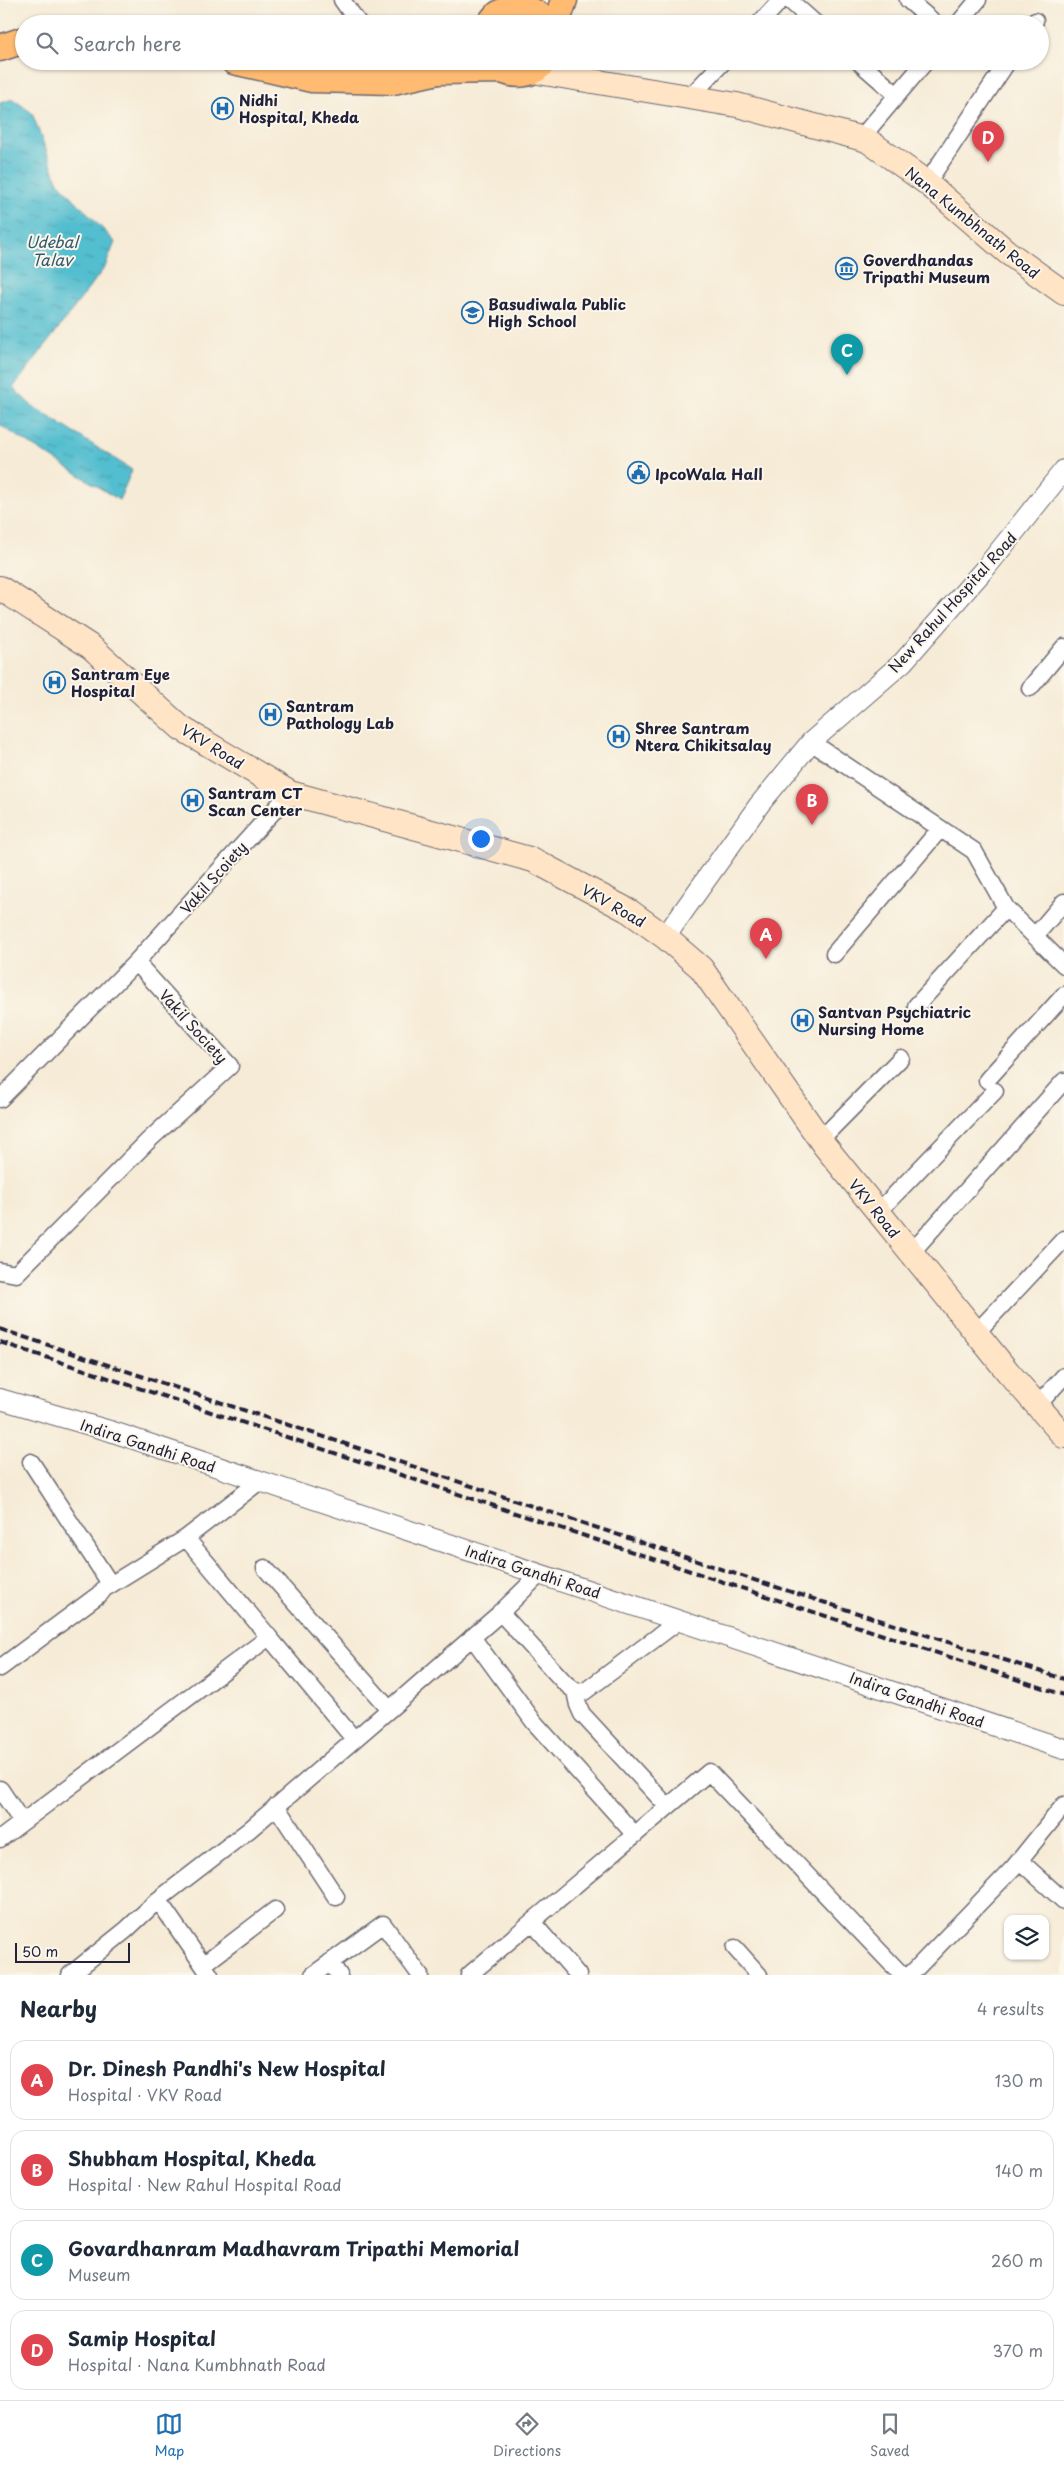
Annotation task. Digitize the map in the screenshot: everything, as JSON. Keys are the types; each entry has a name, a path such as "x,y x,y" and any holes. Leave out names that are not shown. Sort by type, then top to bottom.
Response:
{"main road":[{"path":"559,15 564,0"},
{"path":"498,15 519,4 538,15"},
{"path":"0,48 15,43"},
{"path":"273,70 312,79 391,71"},
{"path":"504,70 512,74 525,70"},
{"name":"Nana Kumbhnath Road","path":"553,70 592,80 737,105 867,140 927,183 1007,252 1064,293"},
{"path":"581,70 592,80"},
{"name":"VKV Road","path":"0,588 91,647 181,728 290,793 533,860 629,911 665,937 700,968 820,1140 976,1333 1064,1436"}],"street":[{"path":"342,0 353,15"},
{"path":"767,15 781,0"},
{"path":"789,0 806,15"},
{"path":"908,0 926,15"},
{"path":"966,15 978,0"},
{"path":"690,97 716,70"},
{"path":"868,70 897,96"},
{"path":"861,138 919,70"},
{"path":"927,183 1002,70"},
{"name":"New Rahul Hospital Road","path":"665,937 759,806 811,742 903,662 988,564 1064,470"},
{"path":"1030,688 1064,647"},
{"path":"811,742 974,852 1006,908 1064,965"},
{"name":"Vakil Scoiety","path":"136,962 290,793"},
{"path":"834,954 940,829"},
{"path":"1035,936 1064,902"},
{"path":"916,1006 1006,908"},
{"path":"0,1099 136,962"},
{"name":"Vakil Society","path":"0,1271 16,1274 149,1140 230,1066 136,962"},
{"path":"878,1212 991,1086 1064,995"},
{"path":"820,1140 901,1058"},
{"path":"911,1253 1064,1082"},
{"path":"976,1333 1064,1239"},
{"path":"1037,1406 1064,1376"},
{"name":"Indira Gandhi Road","path":"0,1399 110,1431 1064,1749"},
{"path":"31,1462 108,1577 107,1587"},
{"path":"0,1668 107,1587 186,1538 260,1481"},
{"path":"186,1538 354,1739"},
{"path":"265,1568 389,1710"},
{"path":"70,1975 126,1930 158,1900 276,1806 389,1710 472,1638 540,1574"},
{"path":"500,1612 565,1683 575,1690 584,1692 680,1620"},
{"path":"0,1839 269,1637"},
{"path":"472,1638 534,1722 635,1835"},
{"path":"575,1690 582,1714 668,1807"},
{"path":"469,1975 489,1969 532,1922 709,1772 902,1975"},
{"path":"0,1789 22,1822"},
{"path":"910,1975 1019,1860 1064,1805"},
{"path":"276,1806 336,1897"},
{"path":"1019,1860 1064,1901"},
{"path":"158,1900 206,1970 274,1910"},
{"path":"532,1922 578,1975"},
{"path":"312,1975 335,1969 383,1924 420,1975"},
{"path":"735,1948 759,1975"}],"water":[{"name":"Udebal Talav","path":"13,99 32,113 58,182 115,242 105,267 13,388 31,405 132,470 119,500 0,425 0,103"}],"railway":[{"path":"0,1329 751,1579 1064,1679"},
{"path":"0,1342 1064,1695"}],"place":[{"name":"Nidhi Hospital, Kheda","path":"223,108"},
{"name":"Samip Hospital","path":"988,162"},
{"name":"Goverdhandas Tripathi Museum","path":"847,268"},
{"name":"Basudiwala Public High School","path":"472,312"},
{"name":"Govardhanram Madhavram Tripathi Memorial","path":"847,375"},
{"name":"IpcoWala Hall","path":"639,473"},
{"name":"Santram Eye Hospital","path":"55,682"},
{"name":"Santram Pathology Lab","path":"270,714"},
{"name":"Shree Santram Ntera Chikitsalay","path":"619,736"},
{"name":"Santram CT Scan Center","path":"192,801"},
{"name":"Shubham Hospital, Kheda","path":"812,825"},
{"name":"Dr. Dinesh Pandhi's New Hospital","path":"766,959"},
{"name":"Santvan Psychiatric Nursing Home","path":"802,1020"}]}
